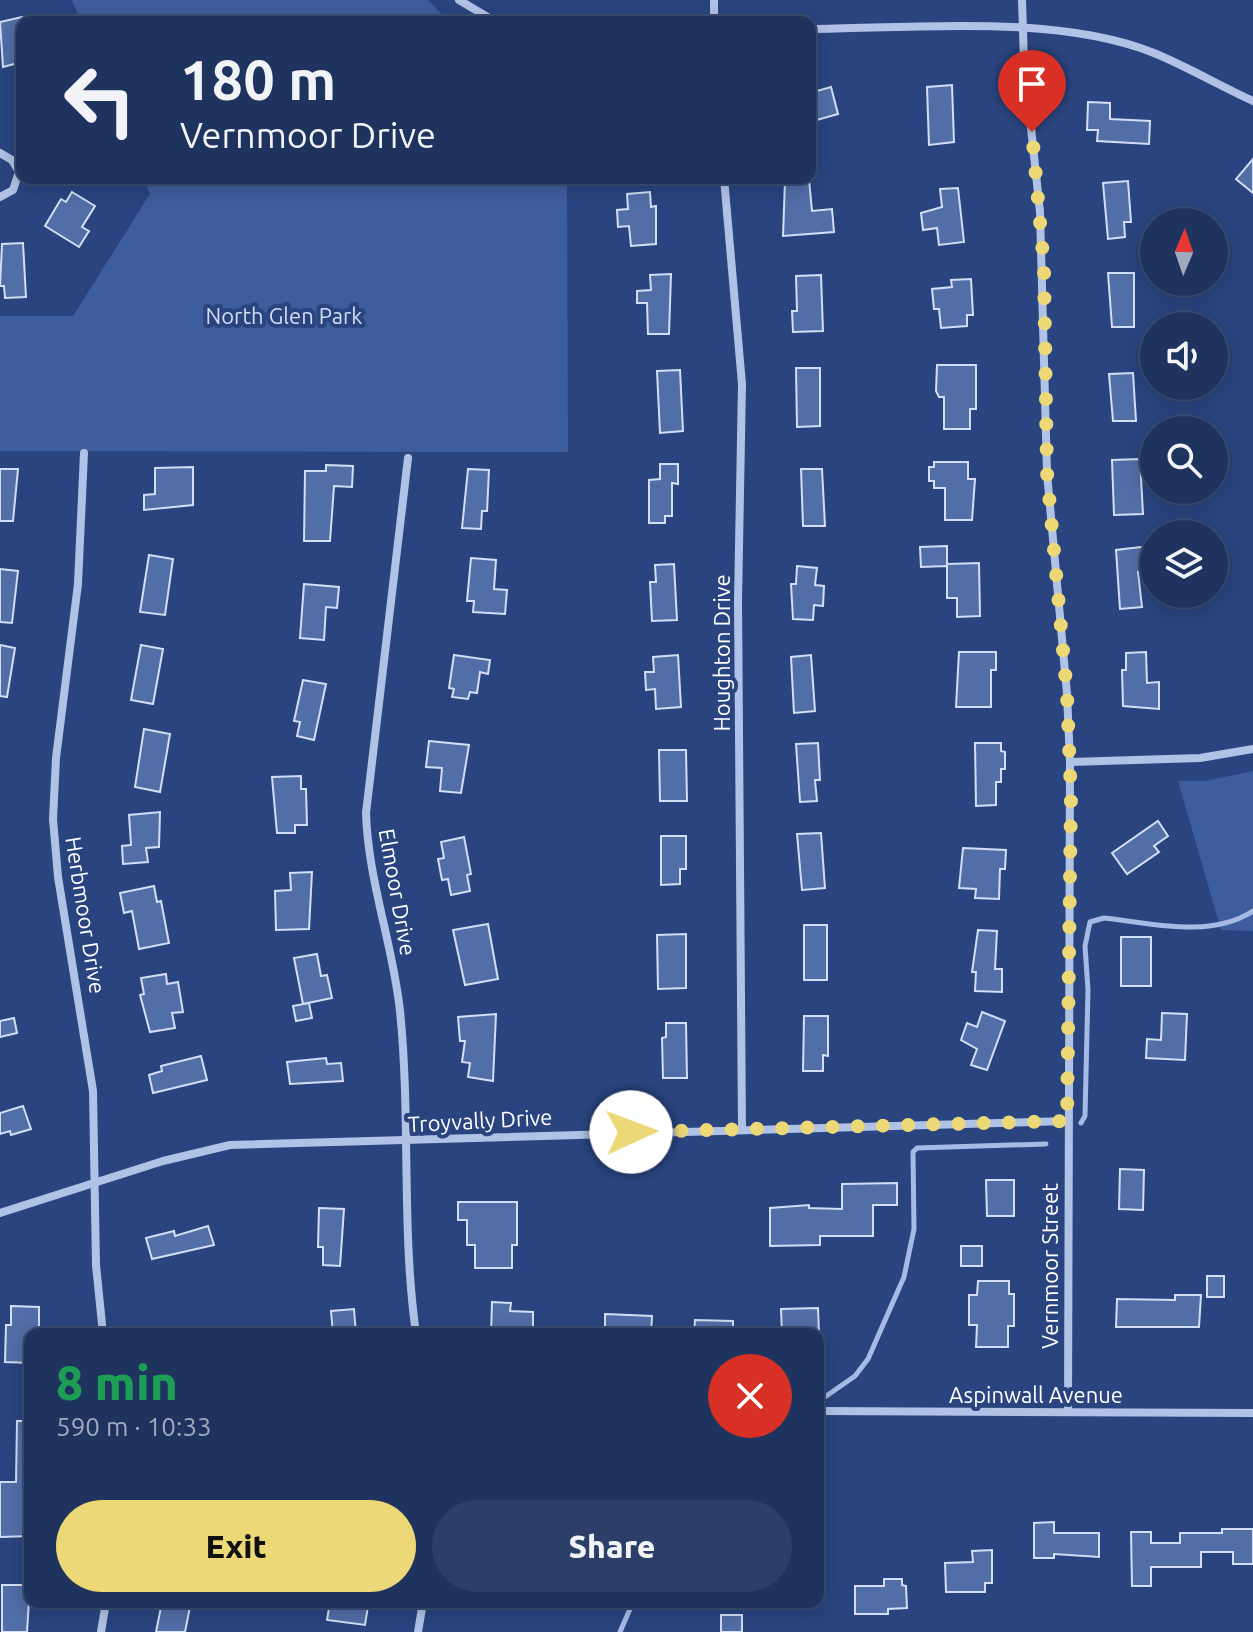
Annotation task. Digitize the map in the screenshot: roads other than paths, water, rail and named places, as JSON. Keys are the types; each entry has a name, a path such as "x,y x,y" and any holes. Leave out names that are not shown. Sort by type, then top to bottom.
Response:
{"street":[{"path":"459,0 486,16"},
{"name":"Vernmoor Street","path":"1022,0 1022,29 1040,212 1047,473 1067,694 1070,762 1068,1412"},
{"path":"816,29 1022,29 1104,38 1154,53 1253,101"},
{"path":"0,153 12,160 16,167"},
{"path":"0,197 13,190 16,181"},
{"name":"Houghton Drive","path":"725,184 742,384 738,601 742,1129"},
{"name":"Herbmoor Drive","path":"84,453 77,597 56,758 53,819 58,877 89,1060 96,1265 102,1328"},
{"name":"Elmoor Drive","path":"408,458 366,813 369,852 400,1011 407,1143 408,1246 415,1328"},
{"path":"1070,762 1200,758 1253,749"},
{"name":"Troyvally Drive","path":"0,1213 197,1151 230,1145 407,1143 742,1129 1067,1121"},
{"name":"Aspinwall Avenue","path":"824,1411 1253,1413"},
{"path":"101,1632 105,1608"},
{"path":"418,1632 422,1608"}],"waterway":[{"path":"1081,1123 1085,1116 1088,990 1085,946 1090,922 1104,918 1199,927 1236,920 1253,911"},
{"path":"824,1398 855,1376 868,1359 904,1277 914,1229 913,1152 917,1148 1046,1144"},
{"path":"620,1632 630,1608"}],"park label":[{"name":"North Glen Park","path":"284,315"}]}
